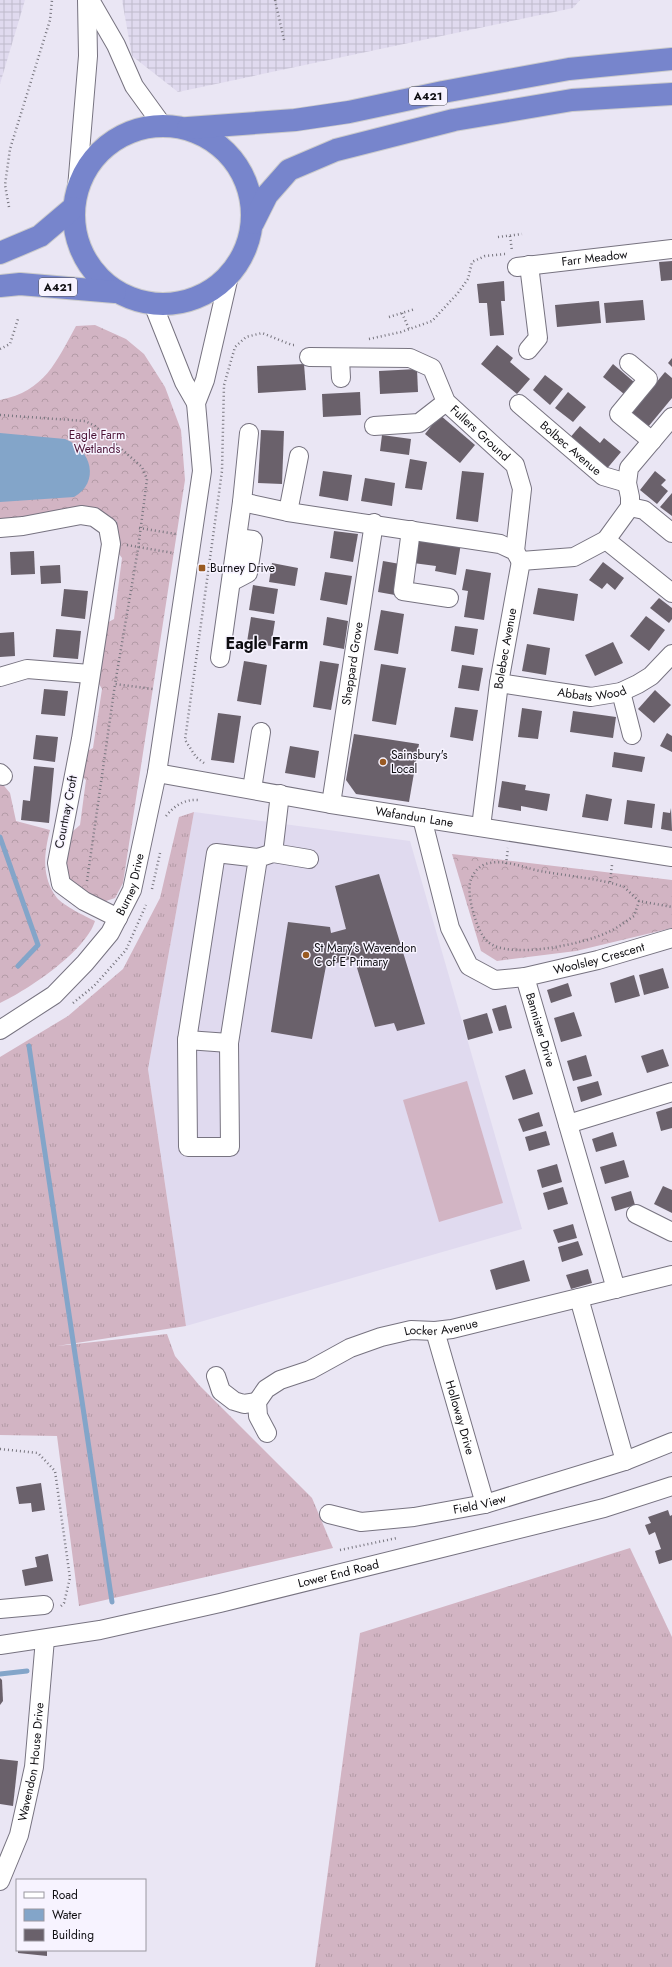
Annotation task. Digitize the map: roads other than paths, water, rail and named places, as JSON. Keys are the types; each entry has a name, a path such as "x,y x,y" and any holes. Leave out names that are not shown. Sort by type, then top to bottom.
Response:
{"highway":[{"name":"A421","path":"184,129 310,118 349,112 443,92 569,69 672,59"},
{"name":"A421","path":"252,226 267,195 289,170 336,150 454,120 572,100 672,94"},
{"path":"0,253 40,236 75,198 90,162 110,143 135,130 163,126 184,129 205,136 226,152 242,174 251,199 252,226 244,253 229,276 207,294 181,303 153,304 133,300 115,292 96,276 82,256 74,233 75,198"},
{"name":"A421","path":"0,286 20,284 115,292"}],"street":[{"path":"75,198 88,56 86,0"},
{"path":"90,0 116,45 134,86 163,126"},
{"name":"Farr Meadow","path":"528,350 538,338 520,259 672,248"},
{"path":"196,403 205,380 229,276"},
{"path":"153,304 184,382 196,403"},
{"name":"Fullers Ground","path":"304,351 340,359 410,358 432,368 446,402 515,465 522,490 518,556"},
{"path":"340,359 341,378"},
{"path":"629,363 648,379 619,414 652,441"},
{"path":"374,426 418,423 446,402"},
{"name":"Burney Drive","path":"0,1030 54,995 85,963 110,933 132,890 157,773 202,471 196,403"},
{"name":"Bolbec Avenue","path":"519,404 603,476 626,483"},
{"path":"242,502 288,512 374,523 500,544 518,556 574,558 606,540 630,507 630,497 626,483 629,468 672,417"},
{"path":"220,658 242,502 249,433"},
{"path":"288,512 299,456"},
{"path":"630,507 644,510 672,533"},
{"name":"Courtnay Croft","path":"0,528 23,526 81,515 94,517 108,527 111,543 80,739 57,863 61,884 84,901 118,918"},
{"name":"Sheppard Grove","path":"332,804 374,523"},
{"path":"411,530 403,591 449,598"},
{"path":"606,540 672,594"},
{"name":"Bolebec Avenue","path":"481,827 518,556"},
{"name":"Abbats Wood","path":"500,683 591,698 622,692 651,676 672,654"},
{"path":"0,677 27,669 90,674"},
{"path":"622,692 632,735"},
{"path":"252,789 261,732"},
{"name":"Wafandun Lane","path":"157,773 332,804 672,857"},
{"path":"280,794 265,855 229,1043 230,1147 188,1147 187,1040 216,853 265,855 309,859"},
{"name":"Bannister Drive","path":"422,818 450,928 469,966 495,980 525,977 616,1289"},
{"name":"Woolsley Crescent","path":"525,977 598,960 672,938"},
{"path":"187,1040 229,1043"},
{"path":"568,1124 672,1092"},
{"path":"636,1214 672,1232"},
{"name":"Locker Avenue","path":"257,1402 266,1389 280,1380 323,1364 350,1348 381,1337 411,1330 435,1331 452,1329 672,1275"},
{"path":"579,1298 625,1461"},
{"name":"Holloway Drive","path":"435,1331 484,1504"},
{"path":"216,1376 221,1391 234,1401 244,1404 257,1402 258,1416 267,1433"},
{"name":"Field View","path":"329,1514 361,1522 414,1516 484,1504 625,1461 672,1442"},
{"name":"Lower End Road","path":"0,1645 100,1630 227,1602 604,1508 672,1486"},
{"path":"0,1609 52,1606"},
{"name":"Wavendon House Drive","path":"0,1881 19,1835 34,1767 45,1639"}],"water":[{"path":"0,433 65,439 74,444 87,458 89,466 90,475 82,491 74,497 0,502"}],"waterway":[{"path":"0,837 38,945 18,966"},
{"path":"29,1046 112,1602"},
{"path":"0,1674 27,1671"}],"place":[{"name":"Burney Drive","path":"202,568"},
{"name":"Sainsbury's Local","path":"383,762"},
{"name":"St Mary's Wavendon C of E Primary","path":"306,955"}],"district":[{"name":"Eagle Farm","path":"267,643"}],"park label":[{"name":"Eagle Farm Wetlands","path":"97,442"}]}
